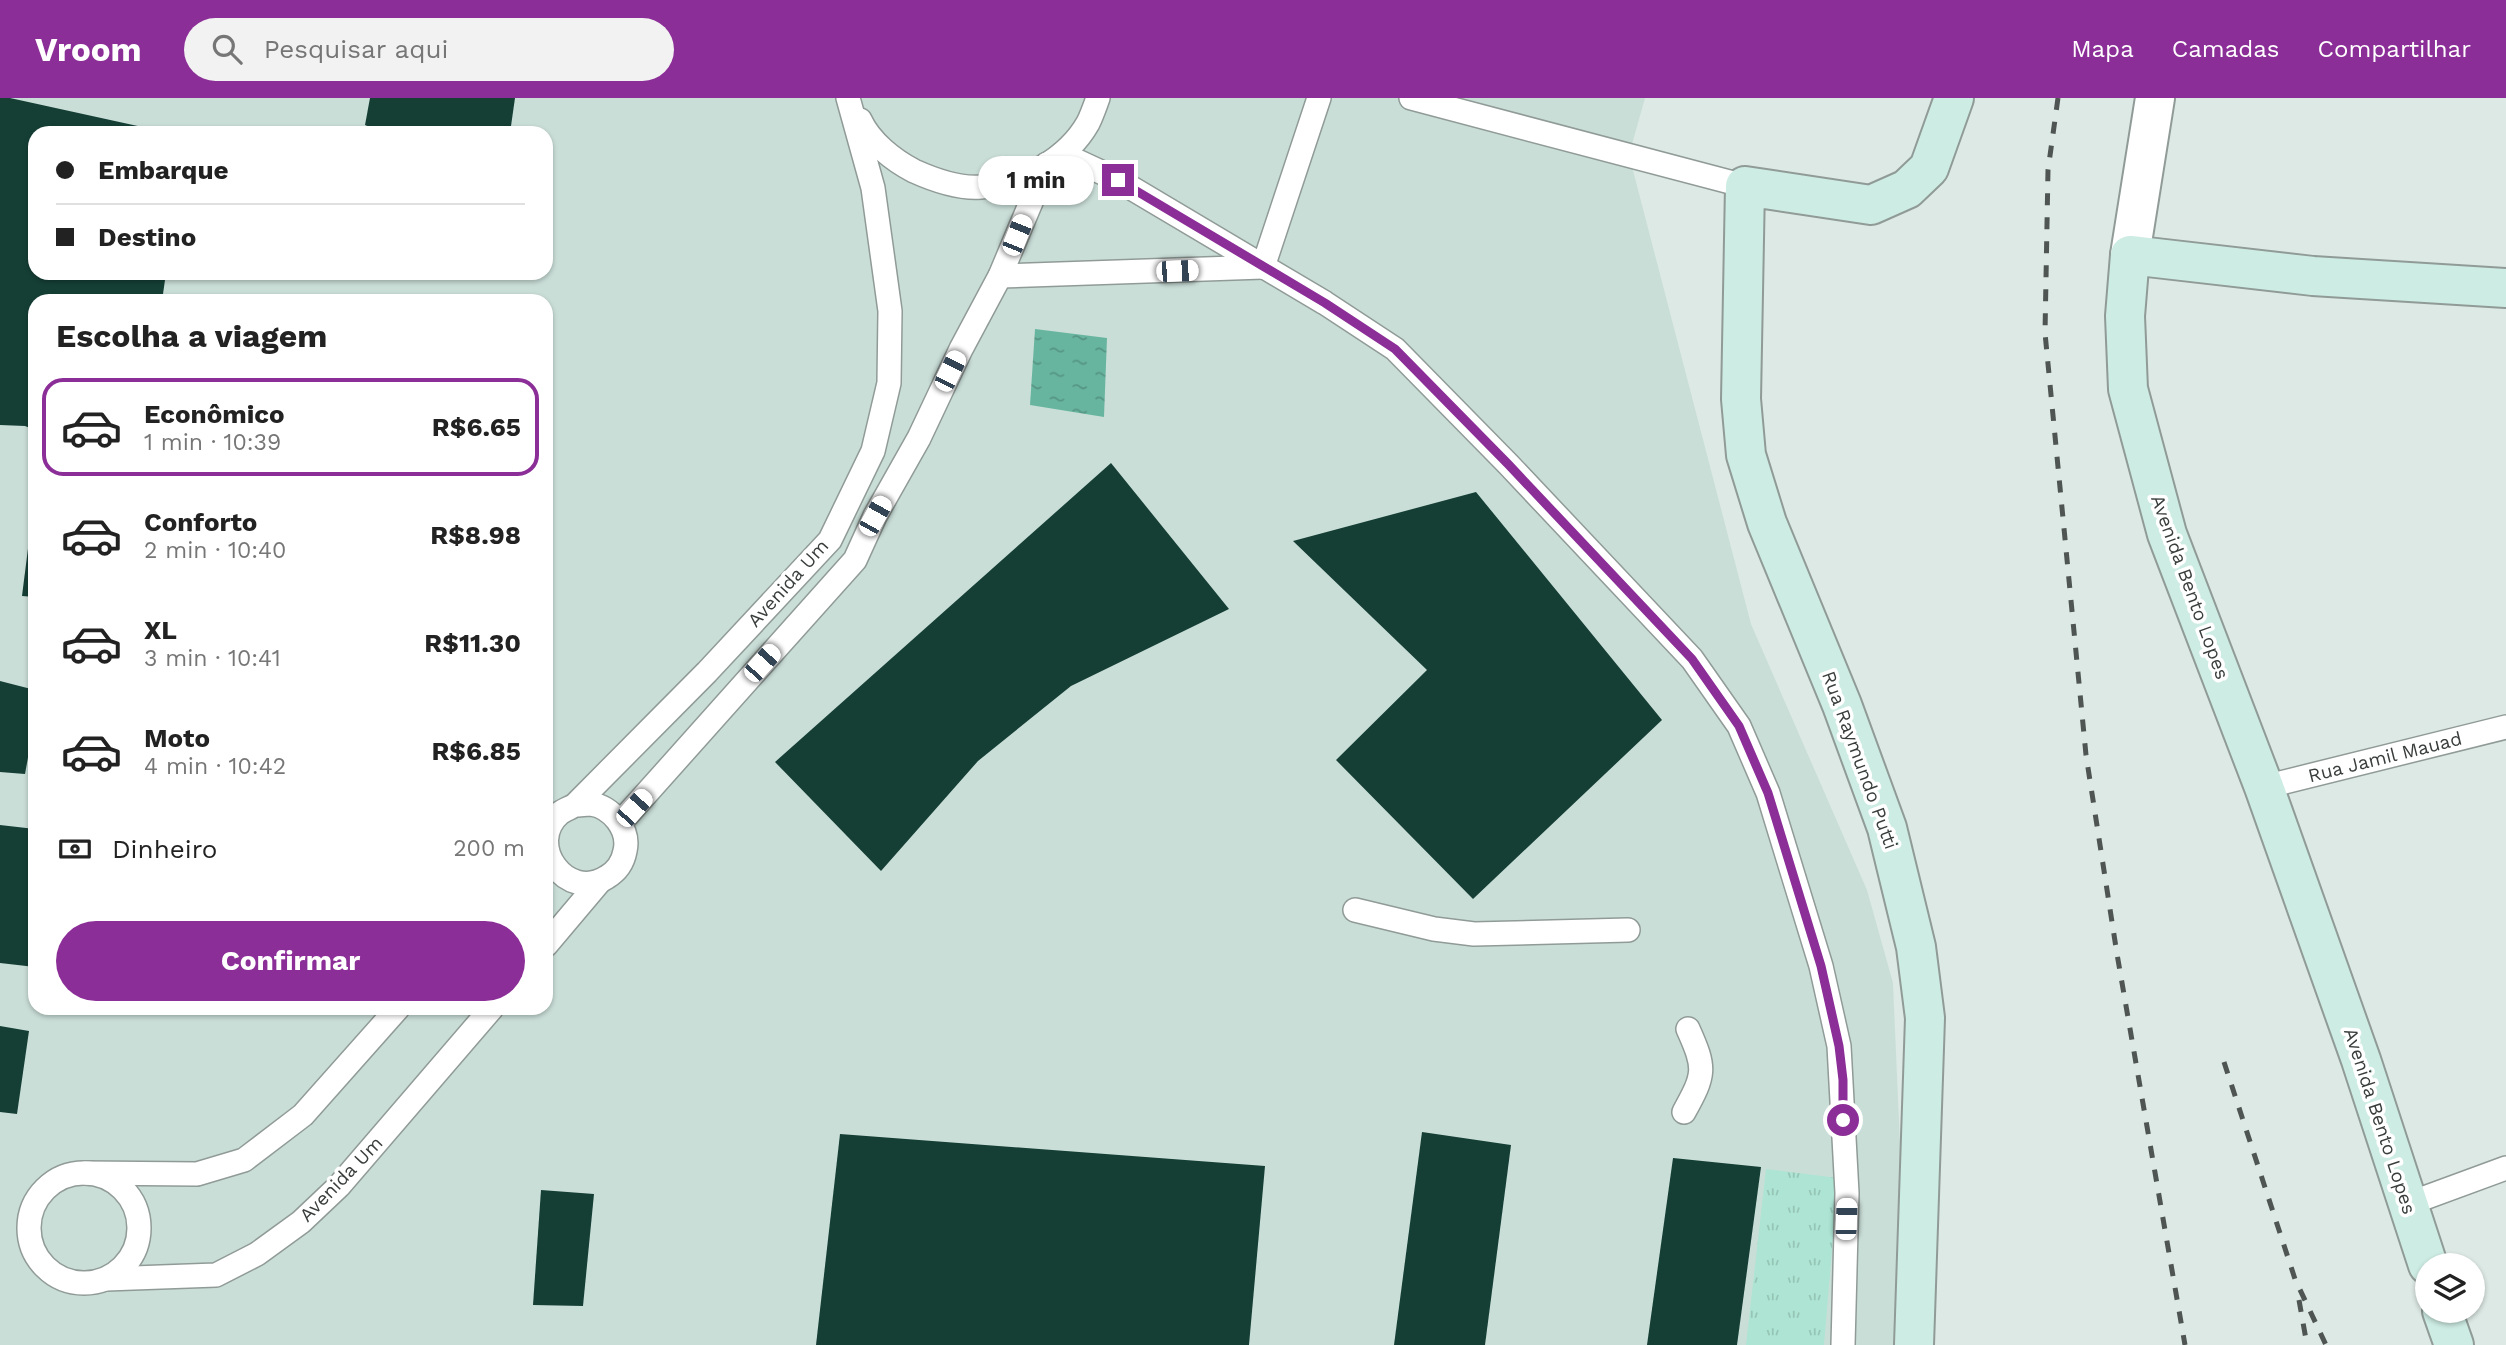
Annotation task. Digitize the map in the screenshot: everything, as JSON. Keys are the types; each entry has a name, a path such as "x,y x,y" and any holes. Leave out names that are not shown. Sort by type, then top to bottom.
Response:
{"street":[{"path":"1745,186 1871,205 1907,189 1928,168 1954,98"},
{"path":"2155,98 2130,255 2313,276 2506,288"},
{"name":"Rua Raymundo Putti","path":"1745,186 1741,399 1746,455 1767,523 1843,705 1887,828 1916,947 1925,1018 1914,1345"},
{"name":"Avenida Bento Lopes","path":"2130,255 2125,316 2128,388 2167,534 2264,787 2361,1060 2424,1253"},
{"path":"2446,1323 2454,1345"}],"lane":[{"path":"849,98 864,129 895,162 936,181 979,187 1023,177 1054,159 1087,124 1098,98"},
{"name":"Avenida Um","path":"575,805 707,672 830,540 873,451 889,383 890,311 873,188 849,98"},
{"path":"1263,267 1319,98"},
{"path":"1411,98 1745,186"},
{"path":"1054,159 1118,180 1325,303 1395,349 1692,659 1739,726 1768,793 1821,966 1839,1046 1847,1193 1843,1345"},
{"name":"Avenida Um","path":"620,823 855,560 875,516 919,438 961,349 1000,276 1054,159"},
{"path":"1000,276 1263,267"},
{"name":"Rua Jamil Mauad","path":"2264,787 2506,727"},
{"path":"553,822 560,813 575,805 592,804 608,810 620,823 626,848 622,862 613,873 600,881 553,937"},
{"path":"553,866 569,880 584,884 600,881"},
{"path":"1354,910 1434,929 1474,934 1628,930"},
{"path":"85,1173 103,1176 120,1185 132,1200 139,1217 140,1236 134,1254 122,1269 106,1279 88,1284 71,1282 54,1275 40,1262 31,1246 28,1228 32,1210 41,1194 55,1181 72,1174 85,1173 197,1174 244,1160 303,1115 392,1015"},
{"name":"Avenida Um","path":"106,1279 216,1275 257,1254 302,1222 339,1186 486,1015"},
{"path":"1684,1112 1699,1085 1703,1069 1699,1052 1688,1029"},
{"path":"2408,1203 2506,1168"}],"shaded area":[{"path":"0,98 1645,98 1629,155 1751,624 1867,890 1893,983 1901,1167 1898,1345 0,1345"}],"green space":[{"path":"1766,1169 1838,1178 1824,1345 1746,1345"}],"water":[{"path":"1035,329 1107,338 1104,417 1030,405"}],"building":[{"path":"0,98 138,126 28,126 28,280 165,280 163,294 28,294 28,427 0,425"},
{"path":"370,98 515,98 511,126 365,125"},
{"path":"1111,463 1229,609 1071,686 978,761 881,871 775,762"},
{"path":"1476,492 1662,720 1473,899 1336,760 1427,670 1293,541"},
{"path":"28,549 28,596 22,596"},
{"path":"0,681 28,688 28,758 25,774 0,772"},
{"path":"0,825 28,828 28,966 0,963"},
{"path":"0,1026 29,1031 17,1114 0,1112"},
{"path":"1422,1132 1511,1145 1485,1345 1394,1345"},
{"path":"840,1134 1265,1166 1249,1345 816,1345"},
{"path":"1673,1158 1761,1167 1737,1345 1647,1345"},
{"path":"541,1190 594,1194 583,1306 533,1305"}],"railway":[{"path":"2058,98 2048,170 2045,333 2086,755 2117,954 2185,1345"},
{"path":"2224,1062 2295,1279 2326,1345"},
{"path":"2299,1300 2307,1345"}],"route":[{"path":"1118,180 1325,303 1395,349 1692,659 1739,726 1768,793 1821,966 1839,1046 1843,1080 1843,1120"}]}
